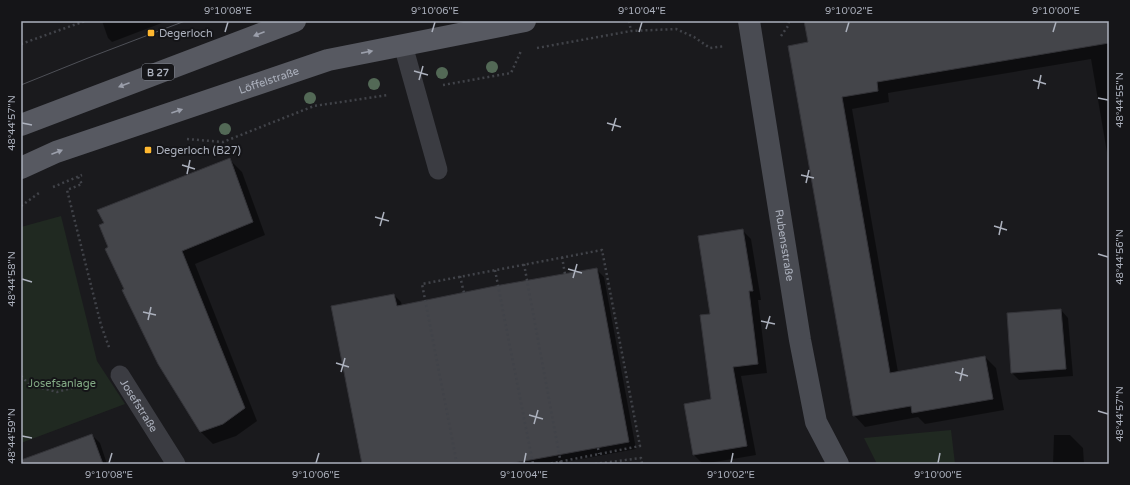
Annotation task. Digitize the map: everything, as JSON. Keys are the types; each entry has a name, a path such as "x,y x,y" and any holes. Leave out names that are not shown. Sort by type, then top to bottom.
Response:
{"main road":[{"name":"B 27","path":"21,125 295,21"},
{"name":"Löffelstraße","path":"21,168 56,152 328,60 525,21"}],"street":[{"name":"Rubensstraße","path":"749,21 800,340 816,422 838,464"}],"lane":[{"path":"403,45 438,170"},
{"name":"Josefstraße","path":"120,375 176,464"}],"path":[{"path":"21,44 85,21"},
{"path":"629,21 631,31"},
{"path":"530,49 631,31 676,29 694,37 710,48 752,43"},
{"path":"180,138 222,142 314,106 511,73 522,50"},
{"path":"78,177 82,184 67,190 101,326 120,375"},
{"path":"457,464 422,284 602,250 640,446 560,463 548,464"},
{"path":"562,257 566,274"},
{"path":"524,264 560,463"},
{"path":"495,270 533,464"},
{"path":"460,276 464,292"},
{"name":"Josefstraße","path":"21,376 30,385 56,392 120,375"},
{"path":"598,448 599,454"},
{"path":"595,464 642,458 642,464"}],"green space":[{"name":"Josefsanlage","path":"61,216 97,361 125,404 21,443 21,227"},
{"path":"951,430 955,464 877,464 864,438"}],"building":[{"path":"804,21 1109,21 1109,43 877,82 878,91 842,97 890,373 985,356 993,399 912,413 911,406 853,416 788,46 808,42"},
{"path":"230,158 253,222 182,251 245,408 223,424 200,432 158,364 122,290 124,289 105,249 108,247 99,225 104,223 97,210"},
{"path":"743,229 753,291 749,291 758,364 733,367 747,446 693,455 684,404 711,399 700,315 710,314 698,236"},
{"path":"597,268 629,442 508,464 362,464 331,306 394,294 397,306 495,286"},
{"path":"1061,309 1066,369 1011,373 1007,313"},
{"path":"92,434 103,464 21,464 21,460"}],"tram line":[{"path":"21,85 185,21"}],"place":[{"name":"Degerloch","path":"151,33"},
{"name":"Degerloch (B27)","path":"148,150"}]}
